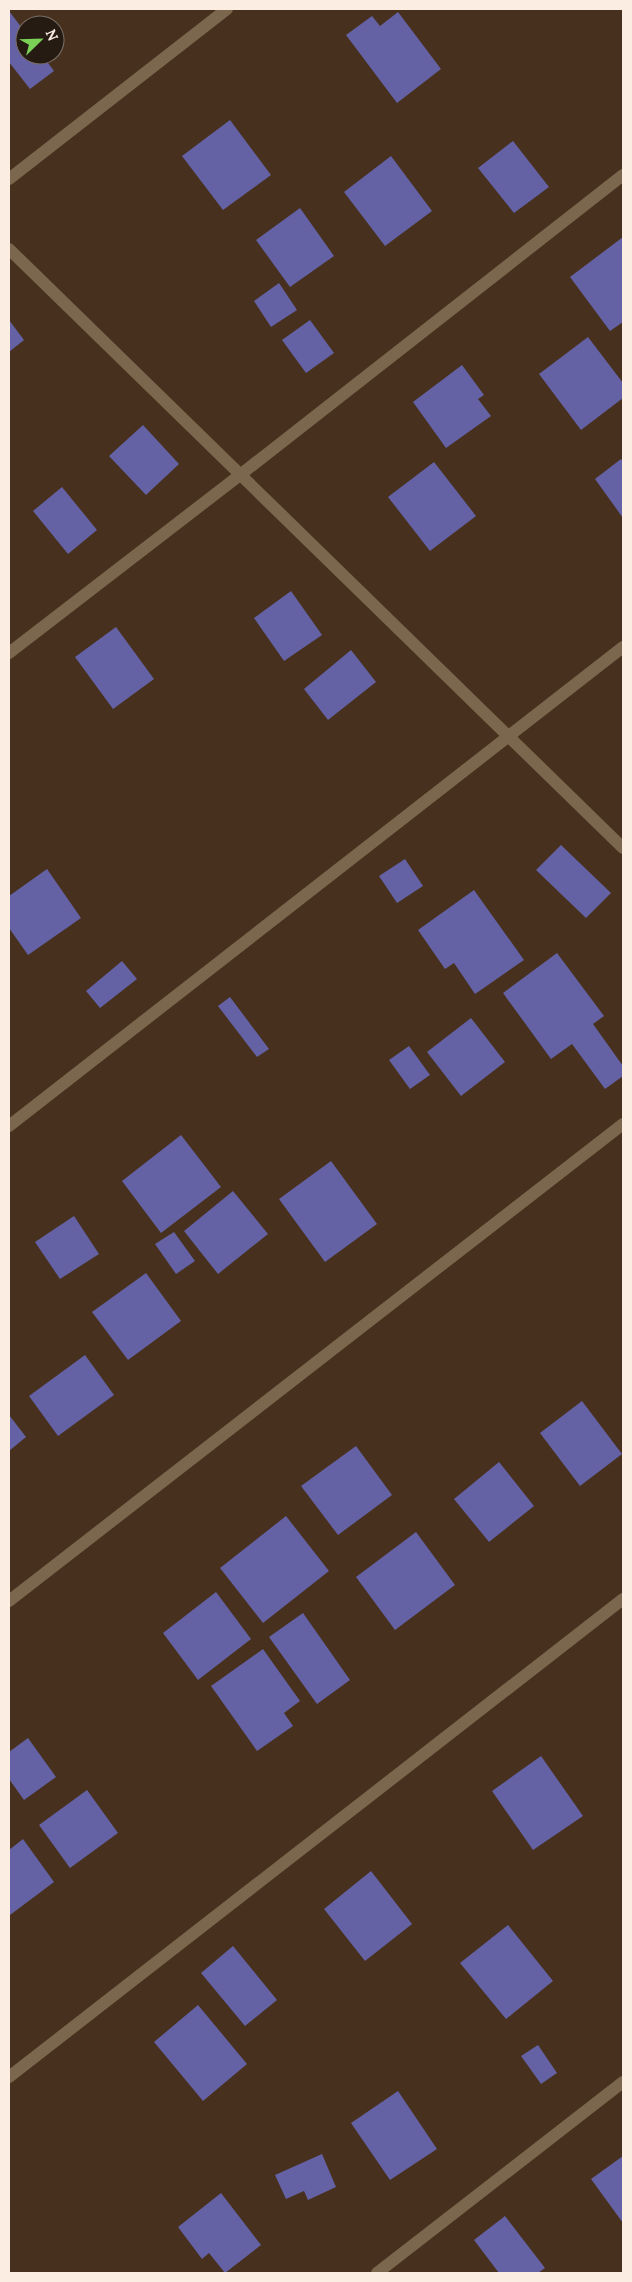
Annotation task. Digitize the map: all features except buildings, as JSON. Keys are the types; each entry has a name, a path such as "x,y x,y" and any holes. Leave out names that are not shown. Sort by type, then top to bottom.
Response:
{"street":[{"path":"9,179 228,9"},
{"path":"9,653 623,175"},
{"path":"9,249 623,848"},
{"path":"9,1126 623,647"},
{"path":"9,1601 623,1124"},
{"path":"9,2077 623,1599"},
{"path":"377,2273 623,2082"}]}
